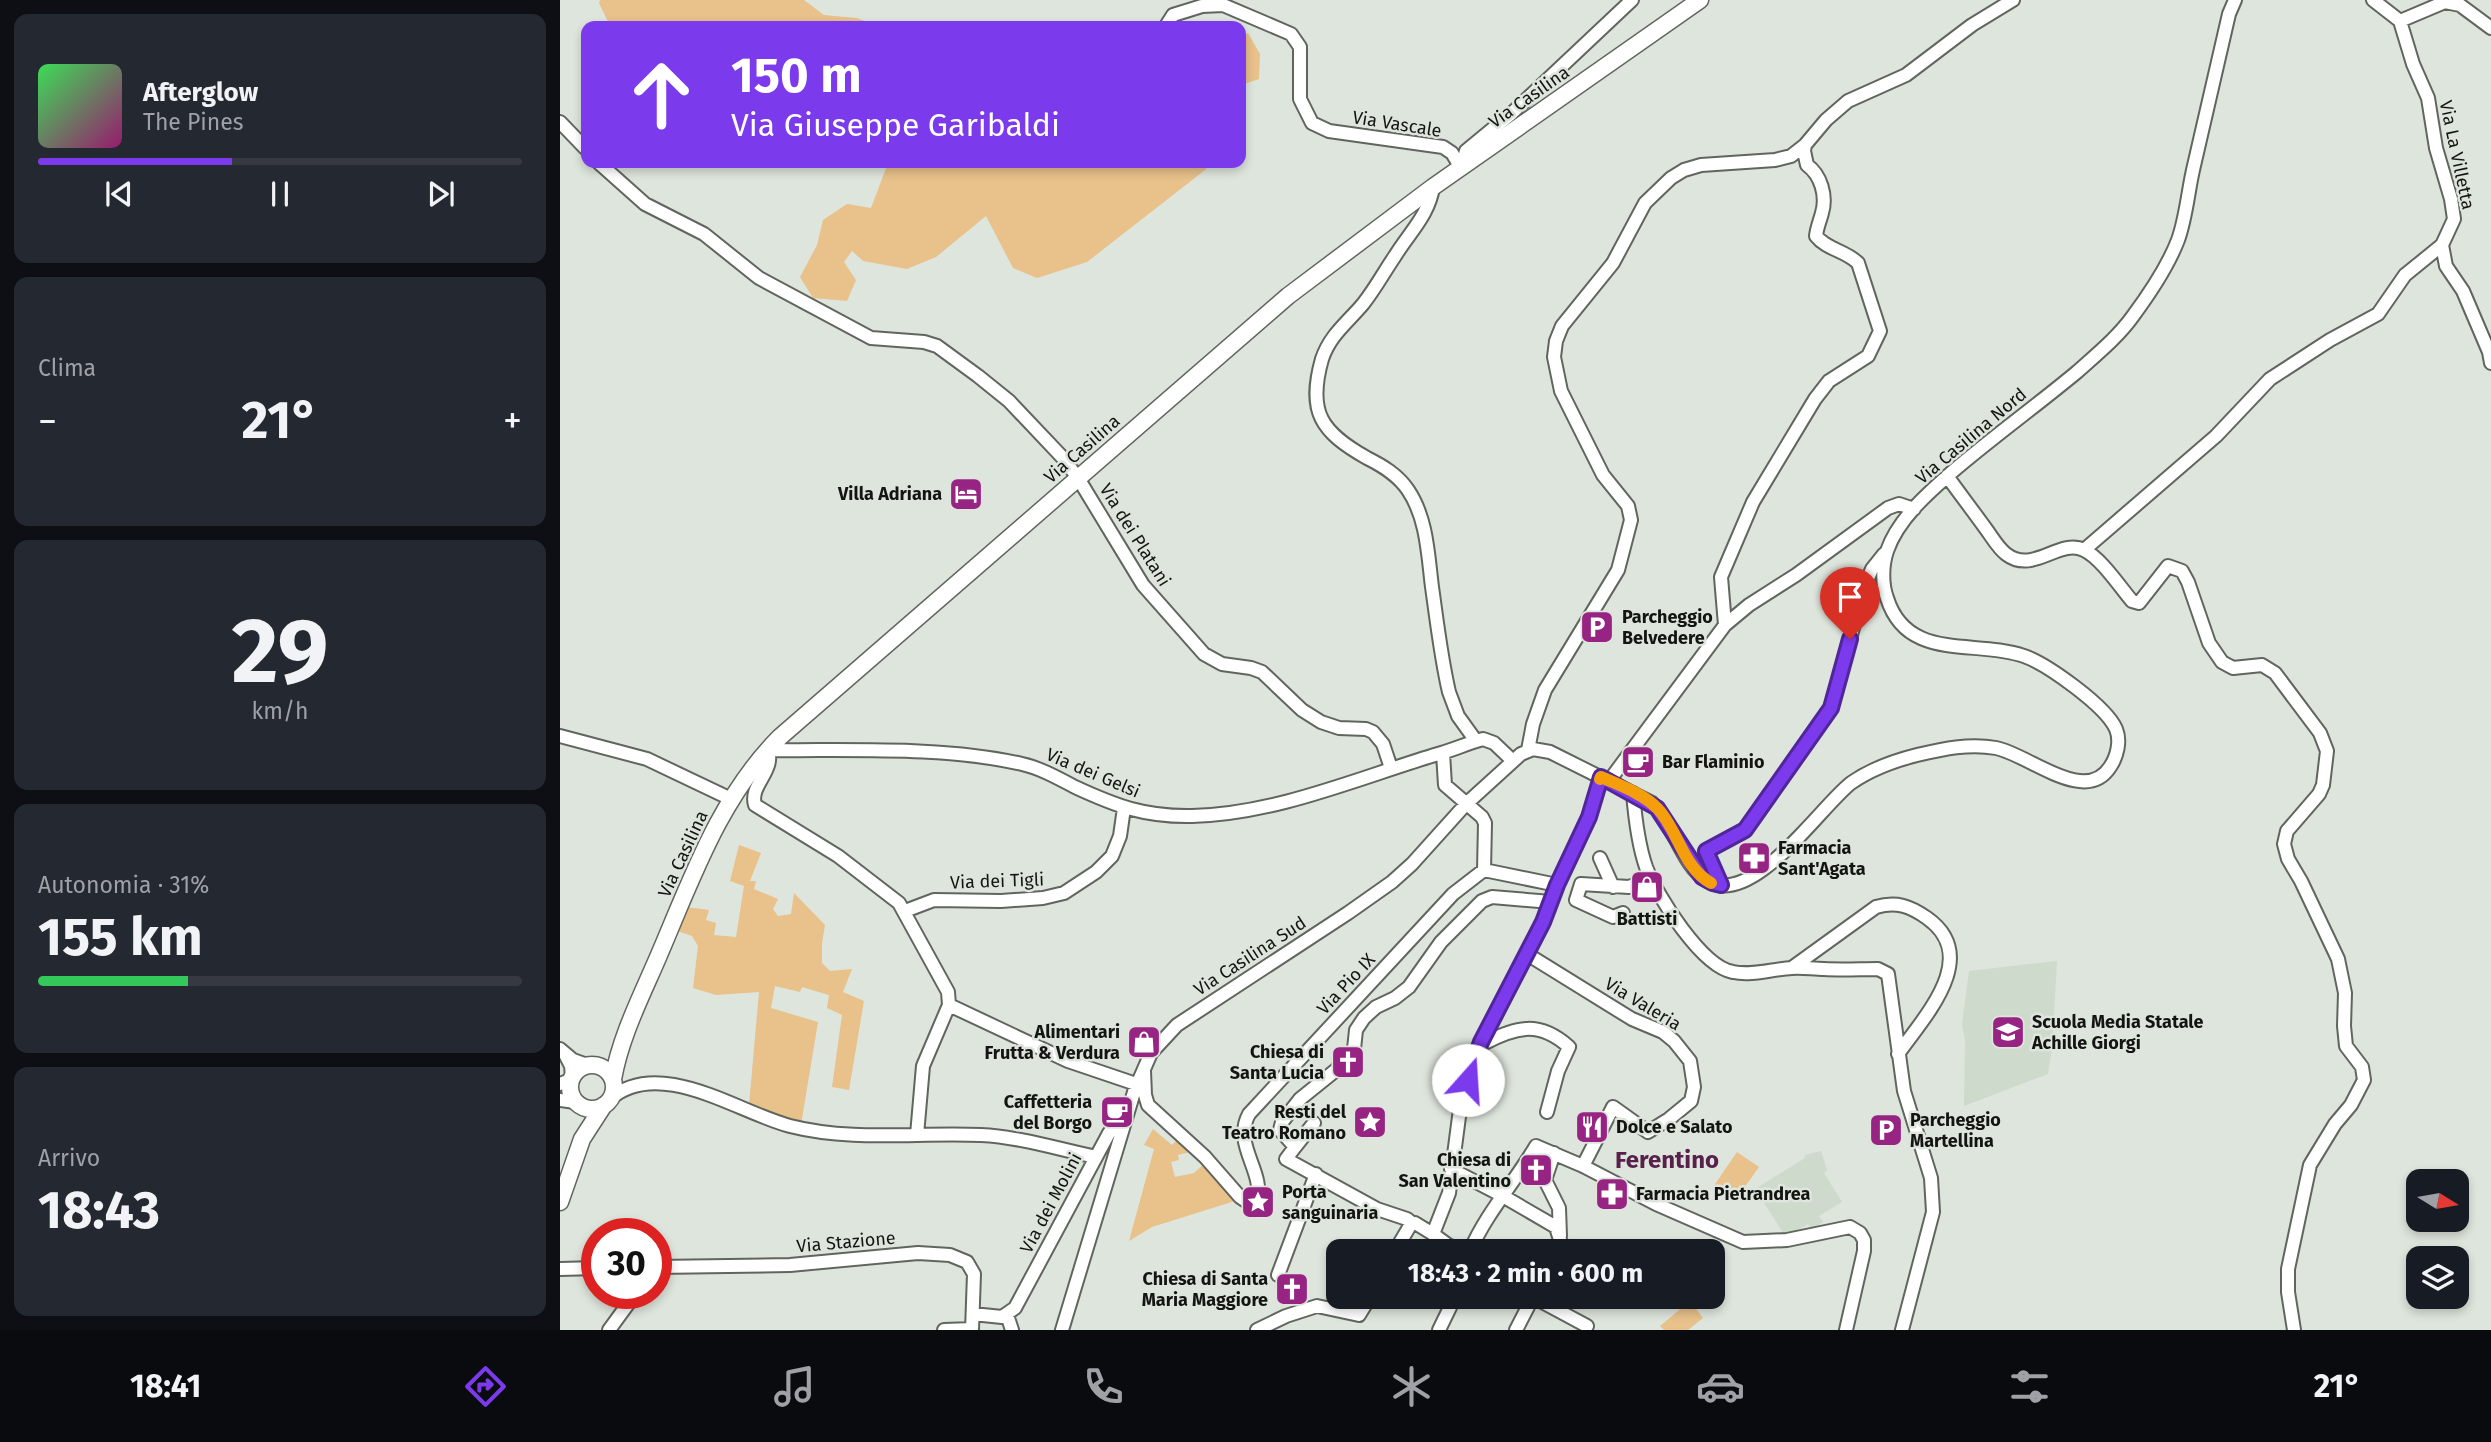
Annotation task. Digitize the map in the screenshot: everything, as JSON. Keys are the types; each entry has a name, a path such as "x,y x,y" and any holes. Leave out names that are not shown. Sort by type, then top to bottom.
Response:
{"main road":[{"name":"Via Casilina","path":"590,1064 612,1055 622,1042 698,864 731,799 768,750 804,715 1272,309 1433,187 1700,0"},
{"name":"Via Casilina","path":"618,1083 622,1042"},
{"path":"560,1202 582,1139 584,1118 572,1102 567,1080 581,1067 590,1064 605,1068 618,1083 582,1139"},
{"path":"572,1102 592,1109 607,1102"}],"street":[{"path":"1461,168 1466,151 1512,113 1632,0"},
{"path":"1721,885 1702,877 1657,808 1633,793 1545,750 1528,750 1533,724 1545,690 1618,570 1631,520 1628,506 1603,475 1561,391 1554,361 1559,333 1613,263 1645,203 1666,181 1684,170 1701,165 1783,159 1805,145 1823,123 1848,101 1906,75 1976,22 2013,0"},
{"name":"Via Casilina Nord","path":"1721,885 1740,883 1756,874 1784,851 1849,785 1893,761 1948,748 1969,746 1997,748 2019,755 2077,782 2096,781 2108,771 2119,743 2117,731 2107,715 2039,662 2006,651 1936,643 1911,634 1896,619 1888,603 1883,586 1886,551 1914,509 1947,476 2106,346 2133,317 2159,276 2178,239 2229,14 2235,0"},
{"path":"2373,0 2400,21 2445,2 2460,5 2491,28"},
{"name":"Via Vascale","path":"1169,21 1173,15 1202,6 1223,5 1291,34 1300,47 1300,99 1312,123 1329,131 1443,147 1452,153 1461,168"},
{"name":"Via La Villetta","path":"2400,21 2413,64 2428,98 2436,148 2451,199 2454,219 2442,244"},
{"path":"560,122 581,144"},
{"path":"1725,625 1721,577 1754,502 1815,399 1829,381 1868,356 1880,331 1858,263 1851,256 1823,245 1816,236 1816,227 1824,210 1821,180 1807,165 1805,145"},
{"path":"605,168 645,204 696,229 759,278 861,334 880,340 924,342 937,346 1009,401 1051,443 1078,478"},
{"path":"1433,187 1427,210 1374,289 1356,313 1335,332 1328,344 1318,377 1316,402 1318,415 1325,425 1398,478 1408,490 1416,505 1425,536 1451,699 1461,722 1476,741 1490,741 1513,761"},
{"path":"2084,550 2216,436 2270,379 2320,346 2378,314 2405,275 2442,244 2446,266 2463,291 2489,352 2491,363"},
{"path":"1947,476 2007,555 2028,560 2074,547 2084,550 2096,559 2132,601 2139,603 2168,566 2182,570 2209,643 2222,662 2233,668 2256,665 2268,668 2300,704 2320,733 2327,751 2323,785 2319,794 2287,831 2284,844 2288,859 2338,958 2345,993 2346,1046 2362,1067 2364,1080 2351,1105 2335,1124 2310,1165 2288,1269 2288,1292 2294,1330"},
{"name":"Via dei Platani","path":"1078,478 1138,579 1204,654 1223,664 1262,672 1307,714 1321,723 1373,732 1383,744 1391,768"},
{"path":"1433,1234 1449,1193 1464,1093 1481,1042 1527,954 1605,779 1725,625 1888,508 1899,504 1914,509"},
{"path":"1721,885 1706,851 1745,830 1831,708 1864,588 1872,569 1886,551"},
{"path":"560,736 653,761 731,799"},
{"name":"Via dei Gelsi","path":"768,750 934,754 1015,762 1041,770 1124,808 1148,814 1175,816 1240,811 1342,784 1476,741"},
{"path":"768,750 768,768 754,796 753,802 757,808 843,860 897,901 948,992 949,1005 923,1066 917,1135"},
{"name":"Via Casilina Sud","path":"1062,1330 1136,1084 1143,1067 1160,1042 1184,1020 1348,914 1392,882 1412,864 1466,804 1528,750"},
{"path":"1443,753 1445,785 1482,817 1485,823 1484,870 1557,885"},
{"path":"1633,793 1634,813 1651,879 1702,954 1716,966 1745,974 1793,967 1878,969 1888,974 1904,1091 1927,1165 1933,1195 1933,1212 1902,1330"},
{"name":"Via dei Tigli","path":"905,911 934,900 1001,901 1063,894 1108,861 1118,844 1124,808"},
{"path":"1600,858 1614,887"},
{"name":"Via Pio IX","path":"1143,1067 1148,1105 1205,1157 1240,1197 1247,1201 1257,1201 1258,1184 1243,1135 1249,1114 1453,894 1484,870"},
{"path":"1623,914 1613,917 1576,900 1581,884 1629,887 1651,879"},
{"path":"1295,1147 1280,1130 1282,1122 1300,1099 1336,1070 1354,1049 1356,1030 1364,1018 1377,1006 1395,998 1409,987 1441,942 1479,903 1493,897 1550,902"},
{"path":"1793,967 1876,907 1902,905 1916,909 1933,922 1947,944 1951,962 1949,974 1939,996 1898,1054"},
{"name":"Via Valeria","path":"1527,954 1632,1019 1663,1032 1690,1061 1694,1087 1691,1101 1648,1132 1613,1107 1583,1166"},
{"path":"949,1005 1068,1061 1136,1084"},
{"path":"1481,1042 1485,1043 1513,1029 1525,1028 1554,1037 1569,1047 1558,1071 1547,1112"},
{"path":"562,1051 576,1061 590,1064"},
{"path":"562,1051 571,1066 567,1080"},
{"path":"618,1083 684,1087 803,1129 850,1135 1000,1137 1096,1157"},
{"name":"Via dei Molini","path":"1007,1315 1019,1301 1113,1125 1129,1110"},
{"path":"1314,1123 1286,1159 1377,1209 1407,1219 1440,1239"},
{"path":"1475,1239 1501,1195 1526,1164 1536,1146 1583,1166 1656,1205 1743,1242 1787,1240 1825,1234 1844,1226 1855,1229 1864,1240 1861,1270 1846,1330"},
{"path":"1554,1153 1545,1180 1559,1208 1559,1239"},
{"path":"1451,1169 1556,1227 1558,1239"},
{"path":"1278,1275 1316,1174"},
{"path":"1402,1239 1412,1223"},
{"name":"Via Stazione","path":"672,1267 790,1265 918,1253 946,1254 963,1259 973,1270 975,1278 972,1330"},
{"path":"560,1269 581,1268"},
{"path":"1257,1330 1286,1316 1317,1306 1359,1315"},
{"path":"609,1330 624,1309"},
{"path":"1363,1309 1359,1315 1363,1330"},
{"path":"1439,1330 1449,1309"},
{"path":"1516,1330 1527,1309"},
{"path":"1555,1309 1587,1326"},
{"path":"973,1314 995,1317 1007,1315 1012,1330"},
{"path":"944,1330 972,1330"}],"shaded area":[{"path":"600,0 804,0 824,15 866,21 608,21"},
{"path":"1248,33 1260,54 1259,79 1246,83"},
{"path":"886,168 1207,168 1087,262 1037,278 1013,268 986,216 936,257 907,269 863,261 852,251 844,262 856,280 847,301 813,298 800,277 817,245 823,220 847,204 871,208"},
{"path":"739,845 761,853 750,881 756,881 754,889 778,899 773,909 778,916 791,914 794,893 825,925 822,963 830,971 852,969 843,992 864,1001 849,1090 832,1087 842,1015 827,1008 829,995 802,987 800,992 775,986 771,1008 818,1022 801,1125 779,1119 749,1105 759,992 716,995 693,988 698,946 692,936 677,931 686,907 709,910 706,920 716,923 714,935 736,937 744,886 730,881"},
{"name":"Scuola Media Statale Achille Giorgi","path":"2057,961 2048,1074 1964,1106 1965,1040 1962,1024 1969,971"},
{"path":"1153,1129 1172,1145 1179,1138 1194,1151 1178,1155 1179,1160 1171,1162 1175,1177 1194,1173 1205,1163 1238,1200 1152,1227 1129,1241 1154,1149 1144,1145"},
{"path":"1821,1151 1827,1170 1824,1173 1842,1202 1819,1216 1823,1222 1812,1229 1808,1224 1786,1237 1755,1189 1805,1158 1805,1155"},
{"path":"1737,1152 1759,1167 1734,1202 1713,1187"},
{"path":"1680,1309 1696,1309 1703,1318 1688,1330 1664,1330 1660,1326"}],"slow traffic":[{"path":"1600,779 1601,777 1652,803 1667,822 1690,861 1702,877 1711,883"}],"place":[{"name":"Villa Adriana","path":"966,494"},
{"name":"Parcheggio Belvedere","path":"1597,627"},
{"name":"Bar Flaminio","path":"1638,762"},
{"name":"Farmacia Sant'Agata","path":"1754,858"},
{"name":"Battisti","path":"1647,887"},
{"name":"Scuola Media Statale Achille Giorgi","path":"2008,1032"},
{"name":"Alimentari Frutta & Verdura","path":"1144,1042"},
{"name":"Chiesa di Santa Lucia","path":"1348,1062"},
{"name":"Caffetteria del Borgo","path":"1117,1112"},
{"name":"Resti del Teatro Romano","path":"1370,1122"},
{"name":"Dolce e Salato","path":"1592,1127"},
{"name":"Parcheggio Martellina","path":"1886,1130"},
{"name":"Chiesa di San Valentino","path":"1536,1170"},
{"name":"Farmacia Pietrandrea","path":"1612,1194"},
{"name":"Porta sanguinaria","path":"1258,1202"},
{"name":"Chiesa di Santa Maria Maggiore","path":"1292,1289"}],"district":[{"name":"Ferentino","path":"1667,1160"}],"route":[{"path":"1468,1080 1481,1042 1543,922 1589,817 1601,777 1652,803 1702,877 1721,885 1706,851 1745,830 1831,708 1850,639"}]}
